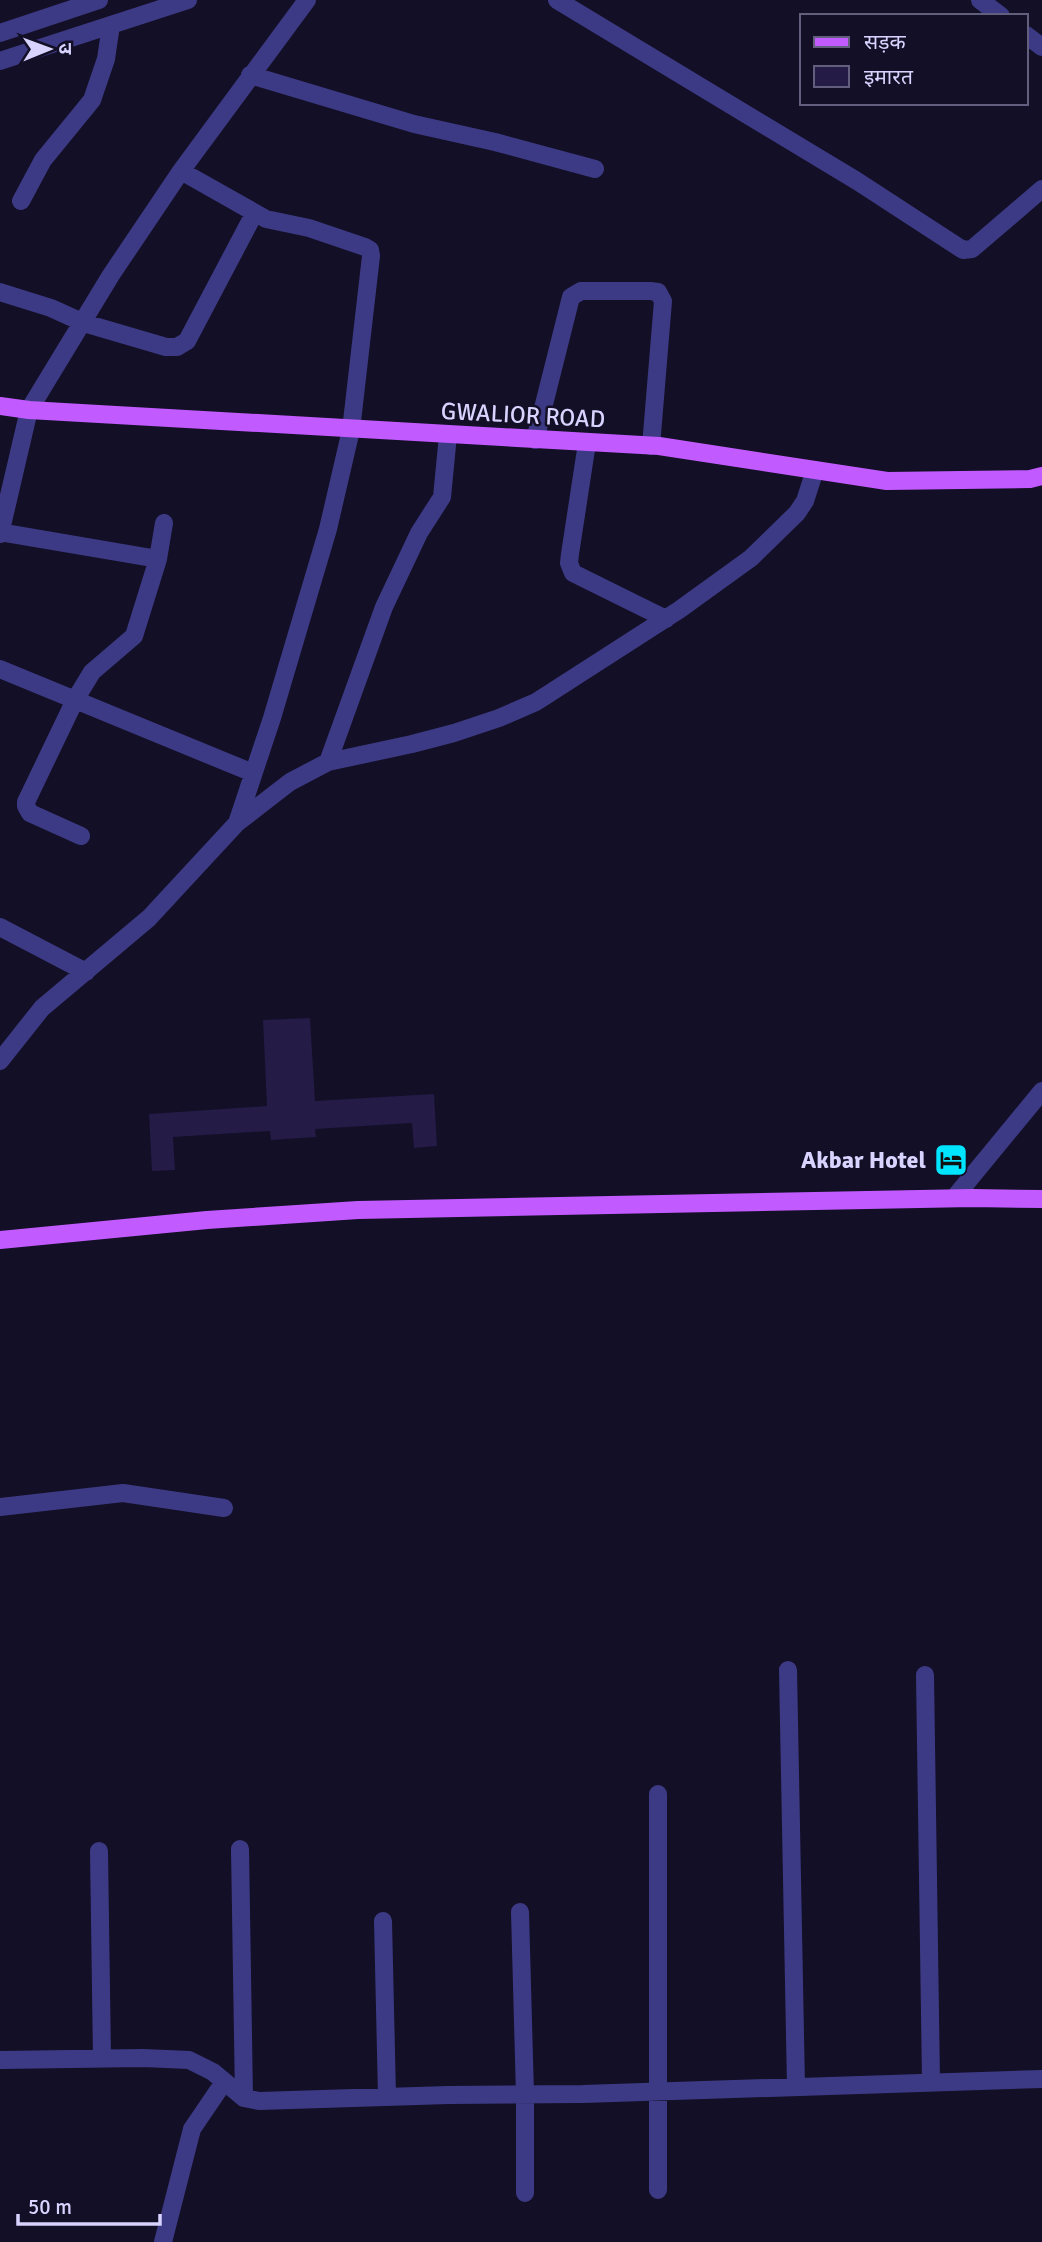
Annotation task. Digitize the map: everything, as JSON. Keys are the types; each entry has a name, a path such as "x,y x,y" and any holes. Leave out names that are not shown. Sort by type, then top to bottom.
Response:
{"main road":[{"name":"GWALIOR ROAD","path":"0,405 29,410 651,446 887,481 1030,479 1042,476"},
{"path":"0,1240 207,1220 358,1210 954,1198 1042,1199"}],"street":[{"path":"0,61 188,0"},
{"path":"158,559 0,533 29,410 111,275 181,170 307,0"},
{"path":"557,0 857,181 963,250 972,249 1042,189"},
{"path":"981,0 998,14"},
{"path":"0,33 94,1"},
{"path":"21,201 43,160 92,100 106,59 111,25"},
{"path":"250,75 414,124 595,169"},
{"path":"181,170 254,214 309,228 370,250 371,256 351,430 328,529 272,718 237,823"},
{"path":"0,292 51,308 84,323 177,348 184,345 254,214"},
{"path":"535,440 571,297 581,291 650,291 658,292 663,301 651,446"},
{"path":"328,762 384,607 419,533 442,497 448,435"},
{"path":"587,443 570,554 569,564 573,573 666,619"},
{"path":"0,1061 6,1044 42,1008 149,918 237,823 290,782 328,762 454,733 536,702 666,619 751,558 805,501 815,470"},
{"path":"81,835 30,813 26,806 75,700 92,672 134,636 158,559 164,523"},
{"path":"0,669 253,773"},
{"path":"0,927 86,972"},
{"path":"954,1198 1042,1091"},
{"path":"0,1507 122,1493 224,1508"},
{"path":"788,1670 796,2087"},
{"path":"925,1675 930,2082"},
{"path":"658,1794 658,2190"},
{"path":"240,1849 244,2098"},
{"path":"99,1851 102,2059"},
{"path":"520,1912 525,2193"},
{"path":"383,1920 387,2096"},
{"path":"0,2060 189,2060 201,2064 244,2098 259,2101 387,2096 657,2092 1042,2078"},
{"path":"163,2242 192,2129 224,2082"}],"building":[{"path":"310,1018 315,1101 434,1094 437,1146 414,1148 412,1123 315,1129 316,1137 271,1140 270,1131 173,1137 175,1170 152,1171 149,1114 267,1106 263,1020"}],"place":[{"name":"Akbar Hotel","path":"951,1160"}]}
